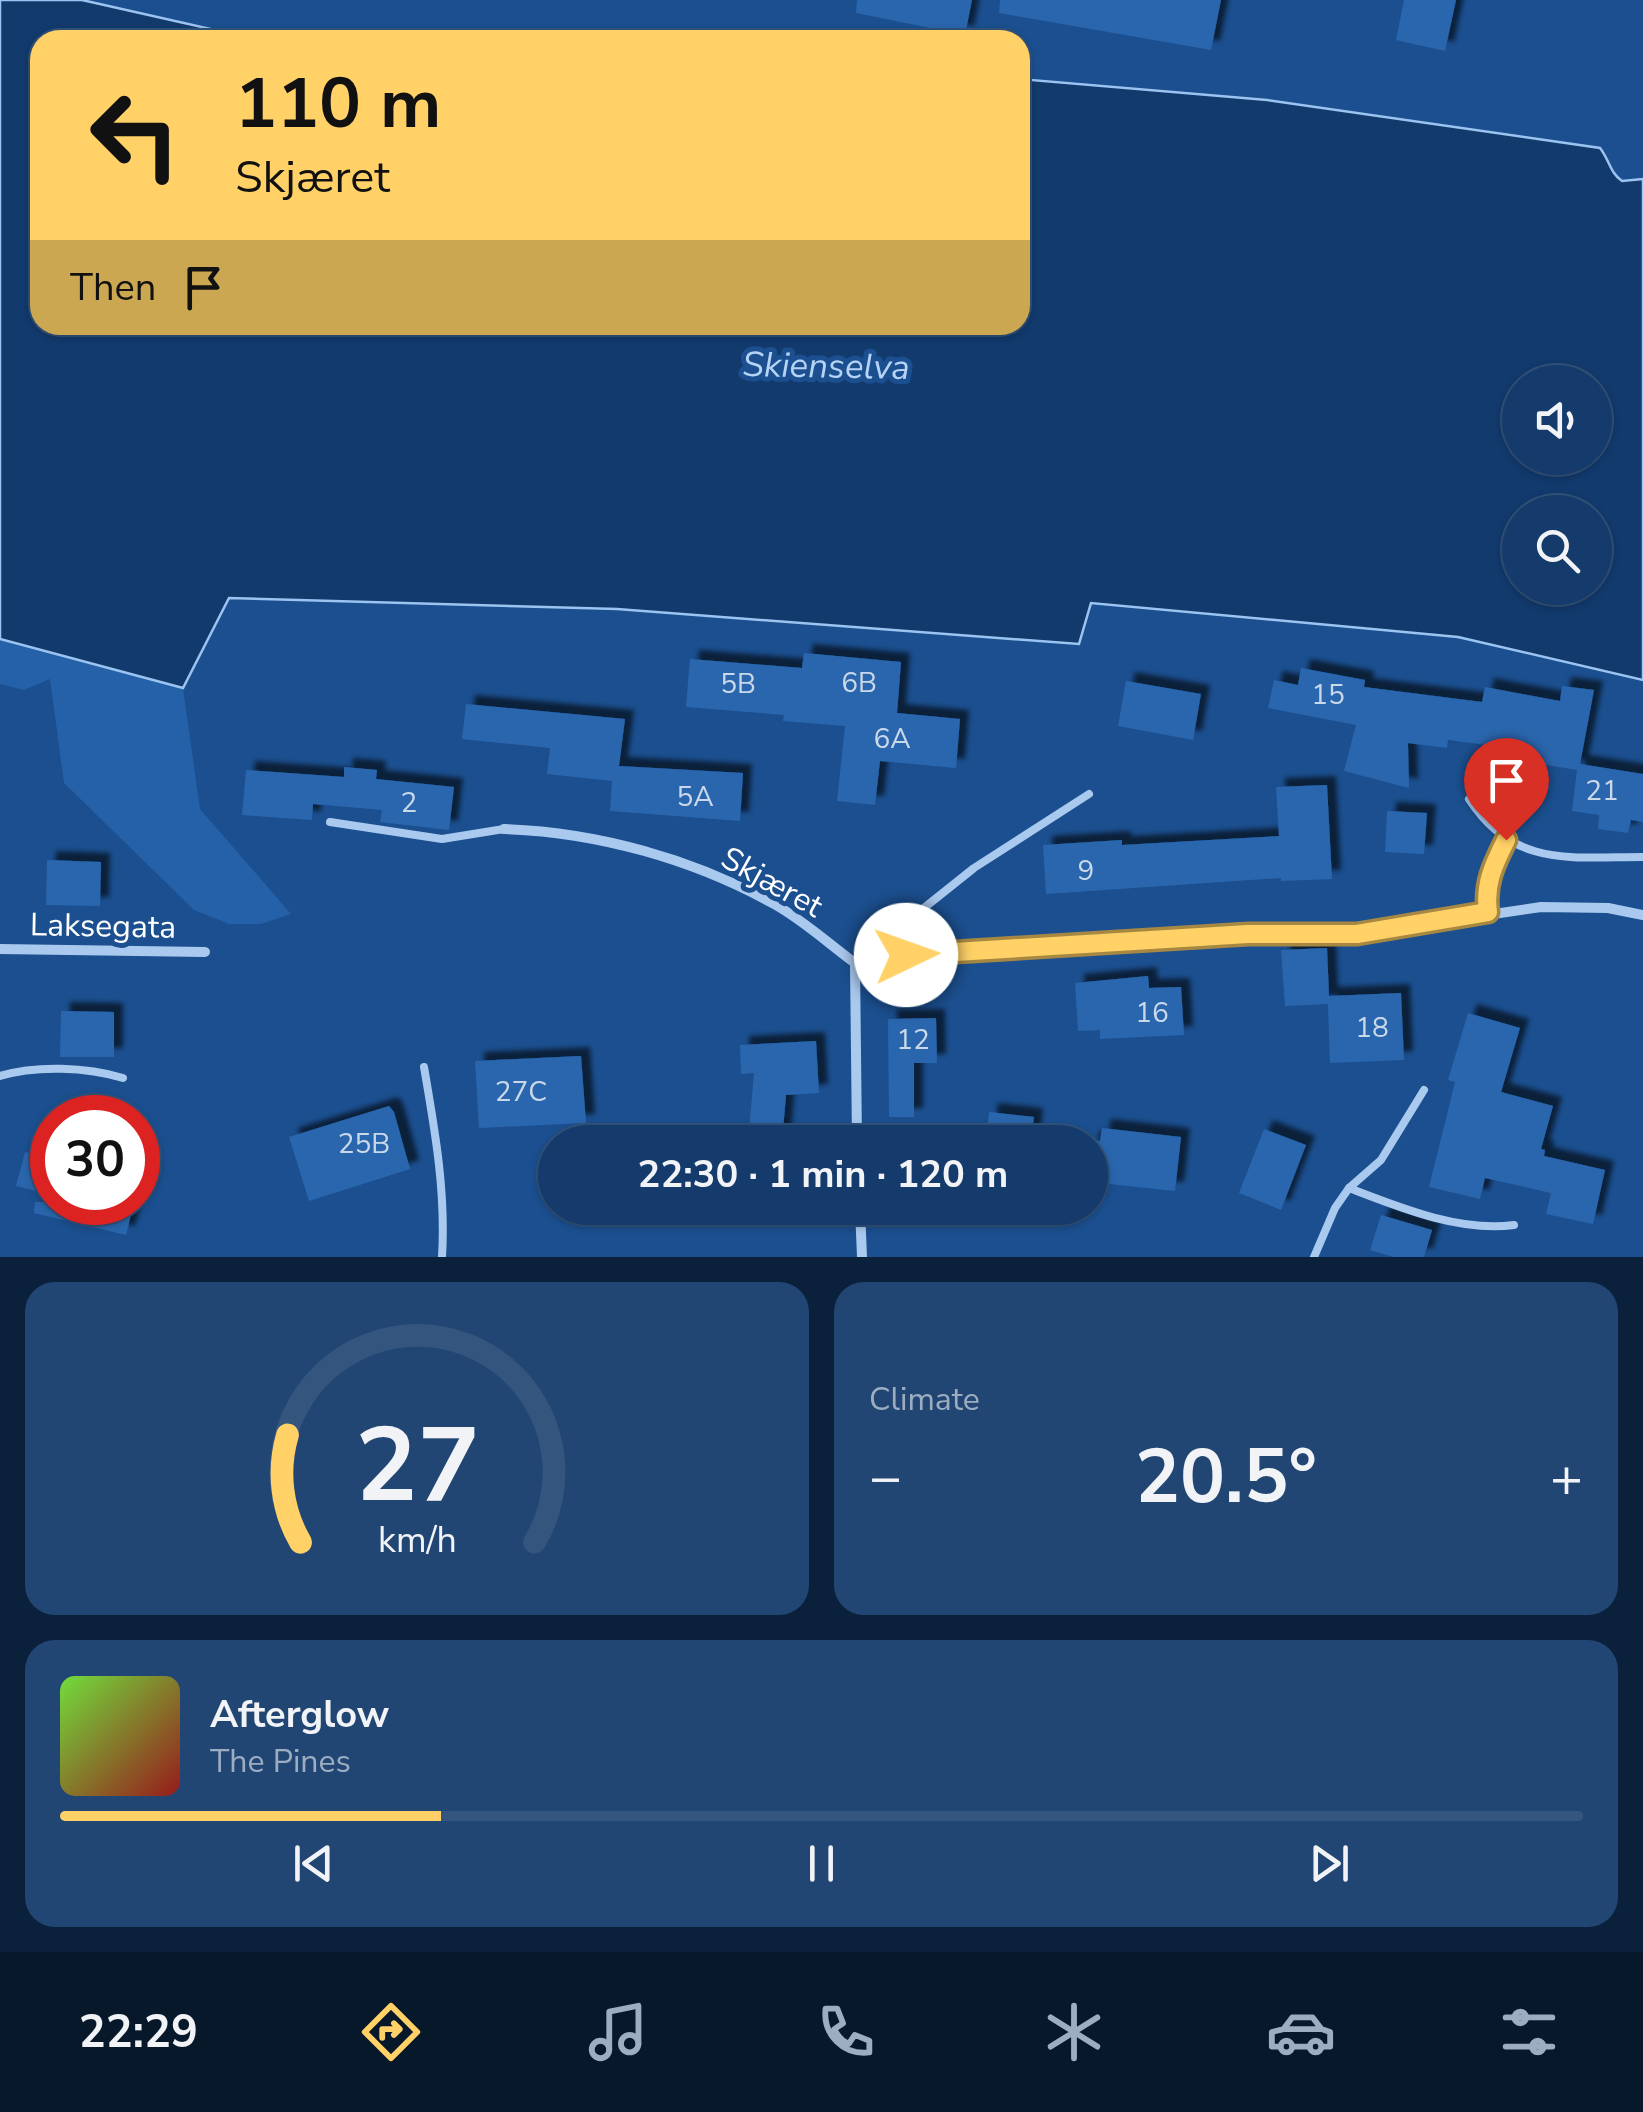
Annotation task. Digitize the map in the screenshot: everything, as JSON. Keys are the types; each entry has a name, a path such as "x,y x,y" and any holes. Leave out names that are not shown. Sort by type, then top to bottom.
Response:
{"street":[{"name":"Skjæret","path":"504,829 550,830 647,852 707,872 777,906 855,963"},
{"path":"857,1125 855,963 906,955 1248,934 1357,934 1488,912 1558,907 1608,908 1643,916"},
{"name":"Laksegata","path":"0,949 205,952"},
{"path":"861,1225 862,1257"}],"lane":[{"path":"855,963 974,868 1088,794"},
{"path":"1469,799 1484,821 1506,840 1533,853 1554,858 1643,857"},
{"path":"330,822 442,839 504,829"},
{"path":"1488,912 1486,896 1491,869 1506,840"},
{"path":"424,1067 440,1161 445,1214 442,1257"},
{"path":"0,1076 36,1070 123,1078"},
{"path":"1314,1257 1335,1208 1349,1188 1381,1160 1424,1090"},
{"path":"1349,1188 1460,1224 1488,1228 1514,1225"}],"shaded area":[{"path":"0,639 183,688 200,809 291,914 261,924 229,924 194,910 64,783 50,679 24,690 0,684"}],"water":[{"name":"Skienselva","path":"0,0 82,0 215,30 30,30 30,335 1030,335 1030,80 1267,100 1600,148 1622,181 1643,179 1643,680 1458,637 1091,603 1079,644 617,609 229,598 183,688 0,639"}],"building":[{"path":"857,0 972,0 966,30 940,30 856,13"},
{"path":"1000,0 1221,0 1211,50 999,13"},
{"path":"1404,0 1456,0 1445,51 1396,40"},
{"path":"804,653 901,662 897,713 960,719 956,768 880,761 875,805 837,801 845,726 783,721 784,715 686,707 690,659 802,668"},
{"path":"1301,668 1365,680 1364,687 1482,702 1485,687 1560,701 1562,686 1594,690 1580,764 1643,774 1643,822 1631,820 1628,833 1598,829 1599,815 1572,811 1577,770 1541,764 1543,756 1479,744 1448,740 1447,748 1408,743 1409,788 1344,771 1356,725 1268,708 1274,680 1298,685"},
{"path":"1126,681 1201,694 1193,740 1118,726"},
{"path":"466,704 625,719 619,766 743,773 740,821 610,811 612,781 547,774 550,748 462,739"},
{"path":"344,767 377,770 376,779 454,787 449,830 380,822 382,810 313,804 312,820 242,815 246,770 344,777"},
{"path":"1327,785 1332,879 1281,878 1046,894 1043,845 1122,840 1122,845 1279,836 1276,787"},
{"path":"1387,811 1427,813 1424,854 1385,852"},
{"path":"47,860 101,862 100,906 46,905"},
{"path":"1327,948 1329,996 1401,993 1404,1060 1330,1063 1328,1004 1285,1006 1281,950"},
{"path":"1148,976 1149,988 1181,987 1184,1035 1100,1039 1100,1030 1078,1031 1075,983"},
{"path":"61,1011 114,1012 114,1057 60,1057"},
{"path":"1468,1013 1520,1028 1501,1092 1553,1106 1541,1149 1545,1150 1544,1156 1605,1170 1593,1224 1546,1214 1551,1193 1485,1178 1480,1199 1429,1187 1455,1082 1448,1080"},
{"path":"936,1018 937,1063 914,1063 914,1117 889,1117 888,1019"},
{"path":"816,1041 819,1093 786,1095 783,1125 749,1125 754,1073 741,1074 740,1045"},
{"path":"581,1056 586,1123 479,1128 475,1061"},
{"path":"389,1106 410,1169 309,1201 289,1137"},
{"path":"989,1112 1034,1117 1033,1125 988,1125"},
{"path":"1108,1129 1181,1137 1175,1191 1108,1184"},
{"path":"1264,1129 1306,1145 1281,1210 1239,1193"},
{"path":"25,1152 30,1153 30,1190 16,1186"},
{"path":"1381,1215 1432,1230 1424,1257 1393,1257 1370,1250"},
{"path":"84,1225 128,1225 126,1235"}],"route":[{"path":"906,955 1248,934 1357,934 1488,912 1486,896 1491,869 1506,840"}]}
